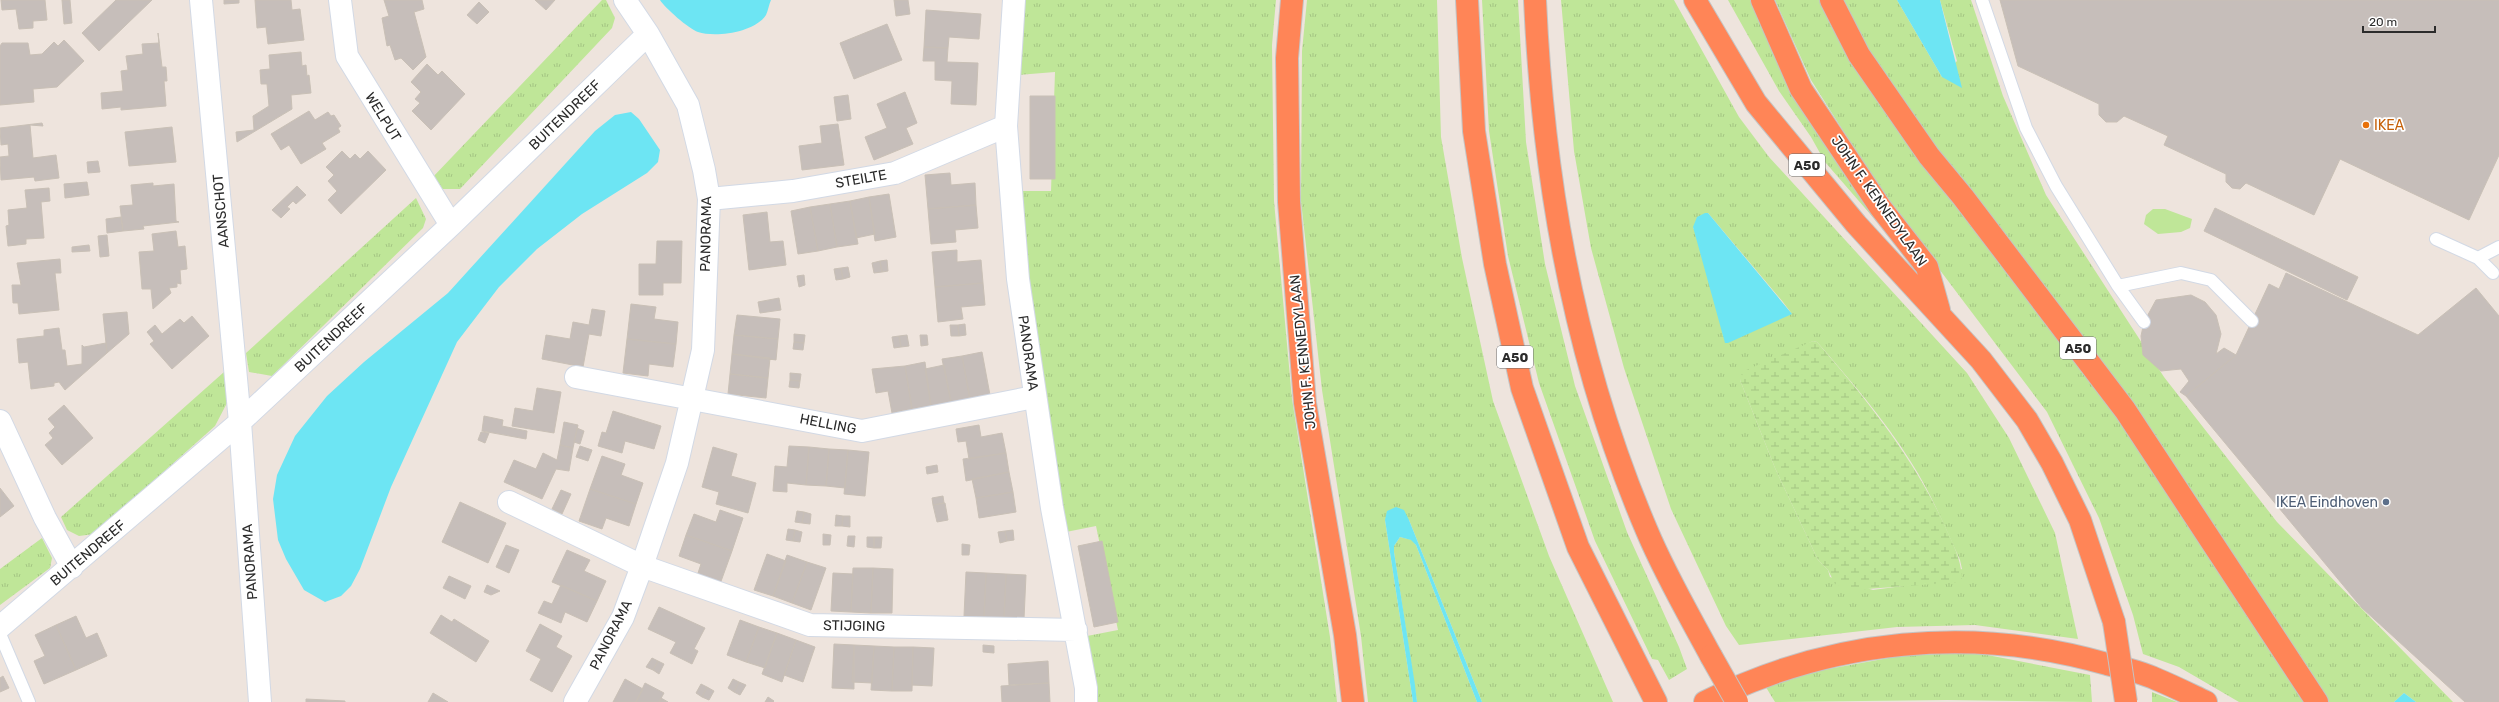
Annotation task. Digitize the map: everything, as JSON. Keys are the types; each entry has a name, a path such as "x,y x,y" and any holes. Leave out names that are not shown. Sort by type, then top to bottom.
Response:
{"highway":[{"name":"JOHN F. KENNEDYLAAN","path":"1292,0 1286,58 1289,202 1305,403 1345,635 1353,702"},
{"name":"A50","path":"1467,0 1474,130 1494,264 1522,388 1578,547 1652,696"},
{"path":"1535,0 1538,61 1555,202 1568,274 1594,381 1619,457 1647,531 1711,656 1737,702"},
{"name":"A50","path":"1695,0 1756,103 1856,224 1940,313"},
{"name":"JOHN F. KENNEDYLAAN","path":"1762,0 1801,89 1880,207 1927,267 1940,313 1981,360 2022,414 2052,463 2080,520 2114,622 2126,702"},
{"name":"A50","path":"1830,0 1859,55 1928,156 1963,197 2125,410 2317,702"},
{"path":"1706,702 1745,682 1791,667 1849,653 1903,644 1978,641 2029,646 2078,655 2156,678 2206,702"}],"street":[{"name":"AANSCHOT","path":"201,0 240,422"},
{"name":"WELPUT","path":"340,0 344,42 350,63 451,225"},
{"name":"PANORAMA","path":"575,702 623,617 642,566 677,463 703,350 709,199 688,105 648,34 625,0"},
{"name":"PANORAMA","path":"1014,0 1006,126 1018,279 1034,397 1086,688 1086,702"},
{"name":"BUITENDREEF","path":"0,627 240,422 451,225 648,34"},
{"name":"STEILTE","path":"709,199 793,191 895,172 1006,126"},
{"path":"576,377 692,398"},
{"name":"HELLING","path":"692,398 862,431 1034,397"},
{"path":"0,421 45,518 72,567"},
{"name":"PANORAMA","path":"240,422 260,702"},
{"path":"509,502 642,566"},
{"name":"STIJGING","path":"642,566 810,625 1076,630"}],"lane":[{"path":"1982,0 2026,128 2056,186 2118,286 2144,322"},
{"path":"2436,239 2478,258 2493,273"},
{"path":"2478,258 2499,247"},
{"path":"2118,286 2181,273 2211,280 2252,321"},
{"path":"0,634 29,702"}],"green space":[{"path":"602,0 606,0 615,18 612,28 460,189 437,189 431,179"},
{"path":"1022,0 1276,0 1272,45 1274,201 1292,399 1330,637 1337,702 1097,702 1095,674 1087,636 1118,630 1096,526 1066,532 1031,322 1022,191 1051,191 1055,72 1018,75"},
{"path":"1307,0 1437,0 1441,137 1462,258 1493,401 1549,556 1613,702 1482,702 1409,520 1385,520 1413,702 1368,702 1361,636 1322,390 1301,201 1302,51"},
{"path":"1482,0 1518,0 1526,142 1545,264 1575,386 1627,532 1679,647 1687,669 1669,680 1658,660 1652,659 1595,541 1539,383 1508,256 1489,131"},
{"path":"1561,0 1674,0 1739,117 1769,157 1967,373 2009,438 2055,533 2078,639 1975,625 1897,627 1739,645 1726,626 1671,509 1624,368 1591,248 1574,151","holes":["1708,213 1783,302 1792,314 1693,228","1813,341 1817,342 1867,400 1901,446 1925,486 1937,510 1960,560 1962,569 1917,584 1873,590 1830,577 1828,570 1818,560 1775,468 1740,380"]},
{"path":"1728,0 1751,0 1795,91 1930,283 1825,162 1811,137 1779,91"},
{"path":"1775,0 1822,0 2124,420 2309,702 2239,702 2179,667 2143,654 2133,615 2099,518 2047,412 1887,200 1811,80"},
{"path":"1839,0 1897,0 1942,77 1957,61 1940,0 1971,0 2003,96 2046,195 2164,377 2277,522 2453,702 2416,702 2404,693 2394,702 2327,702 1871,57"},
{"path":"416,198 426,219 423,228 272,376 249,372 246,353"},
{"path":"2153,209 2165,209 2192,219 2190,228 2181,232 2158,234 2144,224 2146,215"},
{"path":"1813,341 1817,342 1870,406 1887,428 1918,474 1956,550 1962,578 1959,582 1854,590 1835,584 1828,570 1818,560 1775,468 1740,380 1744,371"},
{"path":"224,372 227,403 215,426 94,534 79,536 67,530 61,517"},
{"path":"1400,537 1412,540 1416,545 1477,702 1417,702 1394,552 1394,546"},
{"path":"42,538 52,558 50,568 0,605 0,569"},
{"path":"1977,653 2090,675 2092,702 1947,700 1775,702 1764,684 1790,676 1905,655"},
{"path":"2152,692 2177,702 2152,702"}],"water":[{"path":"660,0 771,0 766,15 761,21 753,26 725,34 706,34 689,27"},
{"path":"1897,0 1940,0 1962,88 1942,77"},
{"path":"631,112 639,119 660,150 658,162 647,173 582,214 537,249 499,287 457,342 391,487 360,569 351,586 341,596 325,602 304,590 286,559 278,540 273,499 277,475 295,436 327,396 364,362 448,293 595,131 615,115"},
{"path":"1708,213 1792,314 1725,343 1693,227 1697,217"},
{"path":"1396,507 1404,510 1409,520 1482,702 1477,702 1416,545 1411,540 1400,537 1394,546 1394,552 1415,685 1417,702 1413,702 1385,520 1387,511"},
{"path":"2404,693 2416,702 2394,702"}],"building":[{"path":"1,0 45,0 47,20 33,21 33,28 19,29 16,9 2,10"},
{"path":"62,0 70,0 72,23 64,24"},
{"path":"116,0 152,0 99,51 82,33"},
{"path":"224,0 239,0 239,3 224,4"},
{"path":"255,0 291,0 292,10 300,9 304,40 268,44 266,27 257,28"},
{"path":"384,0 422,0 424,9 414,12 426,57 413,70 401,58 395,60 390,45 387,46 382,18 389,16"},
{"path":"535,0 555,0 546,10"},
{"path":"894,0 908,0 910,14 896,16"},
{"path":"2000,0 2499,0 2499,155 2469,220 2340,159 2314,215 2246,183 2240,189 2232,188 2226,182 2226,174 2164,145 2168,136 2124,116 2117,122 2106,122 2099,115 2099,104 2018,66"},
{"path":"479,2 489,12 477,24 467,15"},
{"path":"926,10 981,14 979,39 949,37 948,48 924,47"},
{"path":"887,24 902,60 854,79 840,43"},
{"path":"158,33 162,67 166,67 167,81 164,81 166,106 121,110 121,107 102,109 101,93 123,91 121,71 128,70 126,56 143,54 142,44 159,43"},
{"path":"64,40 84,61 57,87 33,89 34,102 0,105 0,46 2,43 28,43 30,55 42,54 54,42 58,46"},
{"path":"924,47 948,48 947,62 978,63 976,105 951,104 952,81 935,80 935,61 923,61"},
{"path":"301,52 302,66 306,65 311,93 291,95 292,109 237,142 236,132 254,130 253,116 269,106 267,84 261,84 260,70 270,69 269,55"},
{"path":"427,64 438,75 442,71 465,94 431,130 412,111 420,103 415,99 421,92 411,82"},
{"path":"905,92 917,123 906,128 913,144 874,160 865,137 887,128 877,104"},
{"path":"848,95 851,119 837,121 834,97"},
{"path":"1030,96 1055,96 1055,179 1030,179"},
{"path":"309,111 315,120 328,112 331,116 334,115 341,126 338,128 340,132 322,143 326,149 301,164 289,145 281,150 271,134"},
{"path":"42,123 43,126 30,125 33,158 56,155 59,178 35,181 34,177 1,180 0,157 9,156 8,144 1,145 0,128"},
{"path":"838,124 844,165 802,170 799,146 822,143 820,126"},
{"path":"172,127 176,162 129,166 125,132"},
{"path":"342,151 350,159 355,154 360,159 368,151 386,170 341,214 328,200 337,191 328,181 334,175 326,167"},
{"path":"98,161 100,172 88,173 87,162"},
{"path":"950,173 951,185 975,183 976,205 928,209 925,175"},
{"path":"87,182 89,195 65,198 64,184"},
{"path":"153,183 153,186 174,184 176,221 179,222 143,226 144,229 123,231 120,206 133,205 131,185"},
{"path":"297,186 306,195 296,204 293,201 287,207 290,209 281,218 272,210"},
{"path":"49,188 50,201 41,202 44,238 26,239 26,244 8,246 6,226 9,225 8,210 27,208 25,190"},
{"path":"889,194 896,237 875,241 869,197"},
{"path":"869,197 875,234 856,238 850,201"},
{"path":"850,201 858,244 837,247 830,204"},
{"path":"830,204 837,247 818,251 810,207"},
{"path":"976,205 978,228 955,230 956,242 931,244 928,209"},
{"path":"810,207 818,251 798,254 791,211"},
{"path":"2215,208 2358,277 2347,300 2204,231"},
{"path":"767,212 770,242 783,241 786,265 749,270 743,215"},
{"path":"121,217 123,231 107,233 106,219"},
{"path":"176,231 178,247 185,246 187,269 180,270 181,284 177,283 177,287 169,288 171,293 153,309 151,289 142,289 139,252 154,251 152,234"},
{"path":"107,235 109,256 100,257 98,236"},
{"path":"657,241 682,241 681,283 663,283 663,295 639,295 639,264 656,264"},
{"path":"89,245 90,251 72,252 72,247"},
{"path":"957,250 957,262 981,260 983,283 935,287 932,252"},
{"path":"60,259 61,273 55,273 59,310 19,314 18,303 13,303 12,285 21,285 17,263"},
{"path":"887,260 888,271 882,272 880,261"},
{"path":"880,261 882,272 874,273 872,263"},
{"path":"848,267 850,277 843,279 841,268"},
{"path":"841,268 843,279 836,280 834,269"},
{"name":"IKEA Eindhoven","path":"2286,273 2418,335 2476,288 2499,316 2499,702 2465,702 2362,608 2186,396 2236,355 2269,284 2279,289"},
{"path":"804,275 805,285 799,287 797,276"},
{"path":"983,283 985,305 961,307 963,319 938,322 935,287"},
{"path":"2191,295 2205,302 2216,315 2221,334 2216,354 2224,348 2236,355 2186,396 2180,392 2189,381 2181,369 2161,371 2143,355 2141,336 2144,322 2156,300"},
{"path":"779,298 781,310 760,313 758,302"},
{"path":"631,304 656,307 654,319 678,322 676,344 627,339"},
{"path":"592,309 605,311 601,336 589,334 583,367 542,359 546,335 570,339 573,322 589,325"},
{"path":"127,312 129,334 107,353 103,314"},
{"path":"737,315 780,319 778,339 734,335"},
{"path":"192,316 209,336 172,369 150,344 154,341 147,332 155,325 162,334 180,319 184,323"},
{"path":"965,324 966,335 959,336 958,325"},
{"path":"950,325 958,325 959,336 951,336"},
{"path":"59,328 62,350 65,350 67,366 82,364 82,345 84,347 106,343 107,353 65,390 59,382 54,383 54,386 31,389 28,362 19,363 17,339 44,336 44,330"},
{"path":"794,334 805,335 804,343 794,342"},
{"path":"734,335 778,339 776,360 732,354"},
{"path":"907,335 909,346 901,347 899,336"},
{"path":"920,335 927,335 928,345 921,346"},
{"path":"899,336 901,347 894,348 892,337"},
{"path":"627,339 676,344 673,367 649,364 648,376 623,373"},
{"path":"794,342 804,343 803,350 793,349"},
{"path":"982,352 990,395 970,399 962,356"},
{"path":"732,354 770,358 768,378 730,374"},
{"path":"962,356 970,399 951,402 942,359"},
{"path":"925,362 931,406 912,409 905,366"},
{"path":"944,365 951,402 931,406 925,369"},
{"path":"905,366 912,409 892,413 888,391 876,393 872,369"},
{"path":"790,373 801,374 800,381 790,380"},
{"path":"730,374 768,378 766,398 728,394"},
{"path":"790,380 800,381 799,388 789,387"},
{"path":"537,388 561,392 554,433 512,426 515,408 533,411"},
{"path":"64,405 93,438 62,465 45,445 53,438 49,433 55,427 48,419"},
{"path":"613,411 661,426 654,449 625,441 622,453 598,446 602,432 606,433"},
{"path":"484,416 503,420 502,426 527,431 526,439 482,431"},
{"path":"564,422 578,425 573,448 560,445"},
{"path":"979,425 981,437 1002,433 1006,453 969,459 966,441 958,442 956,429"},
{"path":"577,428 584,431 580,444 574,442"},
{"path":"481,432 489,433 485,443 478,440"},
{"path":"560,445 573,448 569,471 556,469 542,499 504,482 514,460 536,469 543,453 557,460"},
{"path":"580,446 592,450 588,461 576,457"},
{"path":"789,446 809,447 806,485 787,483 787,492 773,491 775,466 787,467"},
{"path":"713,447 737,454 731,476 756,483 748,513 716,504 719,492 702,487"},
{"path":"809,447 829,449 826,486 806,485"},
{"path":"829,449 848,450 845,488 826,486"},
{"path":"848,450 869,452 865,496 844,494"},
{"path":"1006,453 1009,472 966,481 963,459"},
{"path":"602,456 625,464 621,475 643,483 636,504 590,489"},
{"path":"937,465 938,472 927,474 926,467"},
{"path":"1009,472 1013,492 976,498 972,479"},
{"path":"0,488 14,506 0,517"},
{"path":"590,489 636,504 629,526 606,518 602,529 579,521"},
{"path":"561,490 571,494 562,514 552,509"},
{"path":"1013,492 1016,512 979,518 976,498"},
{"path":"943,496 944,503 933,505 932,498"},
{"path":"460,502 506,523 488,563 442,542"},
{"path":"945,503 948,520 937,522 933,505"},
{"path":"720,510 743,518 732,551 686,535 694,514 716,522"},
{"path":"797,511 804,512 802,523 795,522"},
{"path":"804,512 811,514 810,524 802,523"},
{"path":"836,515 843,516 842,526 835,526"},
{"path":"843,516 850,516 850,527 842,526"},
{"path":"788,529 795,530 793,541 786,540"},
{"path":"795,530 802,532 800,542 793,541"},
{"path":"1013,530 1014,540 1007,541 1005,531"},
{"path":"1005,531 1007,541 1000,543 998,532"},
{"path":"823,534 831,535 830,545 823,545"},
{"path":"686,535 732,551 720,584 697,576 701,564 679,556"},
{"path":"848,536 855,536 854,547 847,546"},
{"path":"867,537 874,537 874,548 867,547"},
{"path":"874,537 882,537 881,548 874,548"},
{"path":"1102,541 1118,622 1094,627 1078,546"},
{"path":"962,544 970,545 969,555 962,555"},
{"path":"506,545 519,550 509,573 496,567"},
{"path":"567,550 590,560 584,571 606,581 597,601 552,582"},
{"path":"767,554 786,561 773,596 754,590"},
{"path":"787,555 807,562 792,603 773,596"},
{"path":"807,562 826,568 811,610 792,603"},
{"path":"853,568 873,568 871,613 851,612"},
{"path":"873,568 893,569 892,613 871,613"},
{"path":"966,572 986,573 984,617 964,616"},
{"path":"833,573 853,574 851,612 831,611"},
{"path":"986,573 1006,574 1004,618 984,617"},
{"path":"1006,574 1026,575 1024,619 1004,618"},
{"path":"449,576 471,586 465,599 443,588"},
{"path":"487,585 500,591 491,595 484,592"},
{"path":"561,585 597,601 587,622 565,612 561,623 538,613 544,601 552,604"},
{"path":"659,607 705,628 694,649 698,651 692,664 670,653 676,642 648,629"},
{"path":"441,615 452,622 454,619 489,641 476,662 430,633"},
{"path":"76,616 86,638 97,633 107,656 76,670 56,625"},
{"path":"740,620 759,627 746,662 727,655"},
{"path":"540,624 562,636 556,647 572,656 552,692 530,680 541,659 526,651"},
{"path":"56,625 76,670 44,684 34,661 45,656 35,635"},
{"path":"759,627 777,633 765,668 746,662"},
{"path":"777,633 796,640 782,682 762,674"},
{"path":"796,640 815,647 803,682 784,675"},
{"path":"834,644 854,645 854,689 832,688"},
{"path":"854,645 874,646 872,683 852,682"},
{"path":"983,645 994,646 994,653 983,652"},
{"path":"874,646 894,647 892,691 871,690"},
{"path":"894,647 913,647 912,691 892,691"},
{"path":"913,647 934,648 932,686 912,685"},
{"path":"652,658 658,661 653,670 646,667"},
{"path":"658,661 664,664 659,674 653,670"},
{"path":"1048,661 1049,683 1009,685 1008,664"},
{"path":"3,676 9,688 0,692 0,678"},
{"path":"625,679 643,689 636,702 613,702"},
{"path":"733,679 739,682 734,692 728,688"},
{"path":"739,682 746,685 740,695 734,692"},
{"path":"645,683 664,693 659,702 636,702"},
{"path":"1049,683 1050,702 1002,702 1001,686"},
{"path":"701,684 707,687 702,697 696,693"},
{"path":"707,687 714,691 709,700 702,697"},
{"path":"433,693 448,702 428,702"},
{"path":"768,697 774,701 765,702"},
{"path":"661,698 668,702 659,702"},
{"path":"306,699 345,701 345,702 306,702"}],"place":[{"name":"IKEA","path":"2366,125"},
{"name":"IKEA Eindhoven","path":"2386,502"}]}
